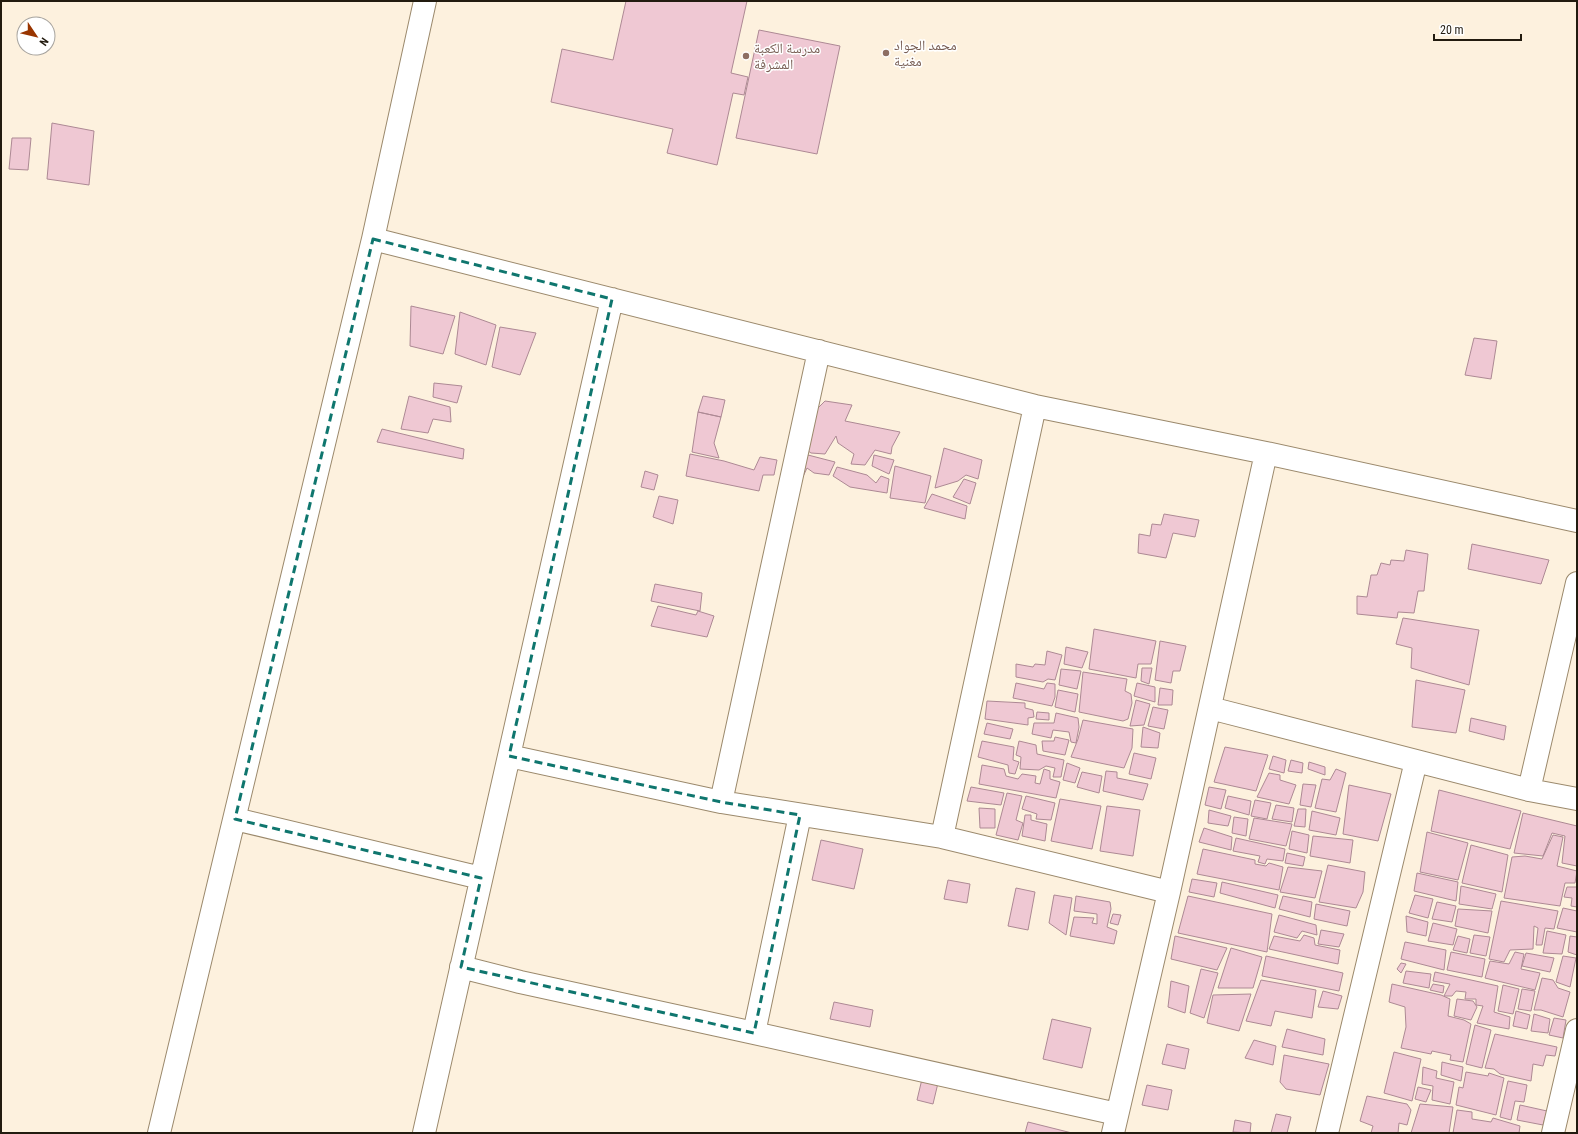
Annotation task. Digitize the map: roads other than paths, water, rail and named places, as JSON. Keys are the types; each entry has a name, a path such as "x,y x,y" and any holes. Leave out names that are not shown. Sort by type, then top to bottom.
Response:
{"street":[{"path":"159,1133 373,239 425,1"},
{"path":"373,239 1035,406 1266,453 1577,521"},
{"path":"424,1133 612,299"},
{"path":"720,802 819,351"},
{"path":"942,837 1035,406"},
{"path":"461,967 520,982 754,1033 1115,1124 1169,892 1266,453"},
{"path":"1529,790 1577,583"},
{"path":"1210,708 1529,790 1577,799"},
{"path":"509,756 720,802 942,837 1169,892"},
{"path":"1327,1133 1416,761"},
{"path":"754,1033 800,814"},
{"path":"235,819 481,878"},
{"path":"1553,1133 1577,1030"}],"place":[{"name":"محمد الجواد مغنية","path":"886,53"},
{"name":"مدرسة الكعبة المشرفة","path":"746,56"}]}
